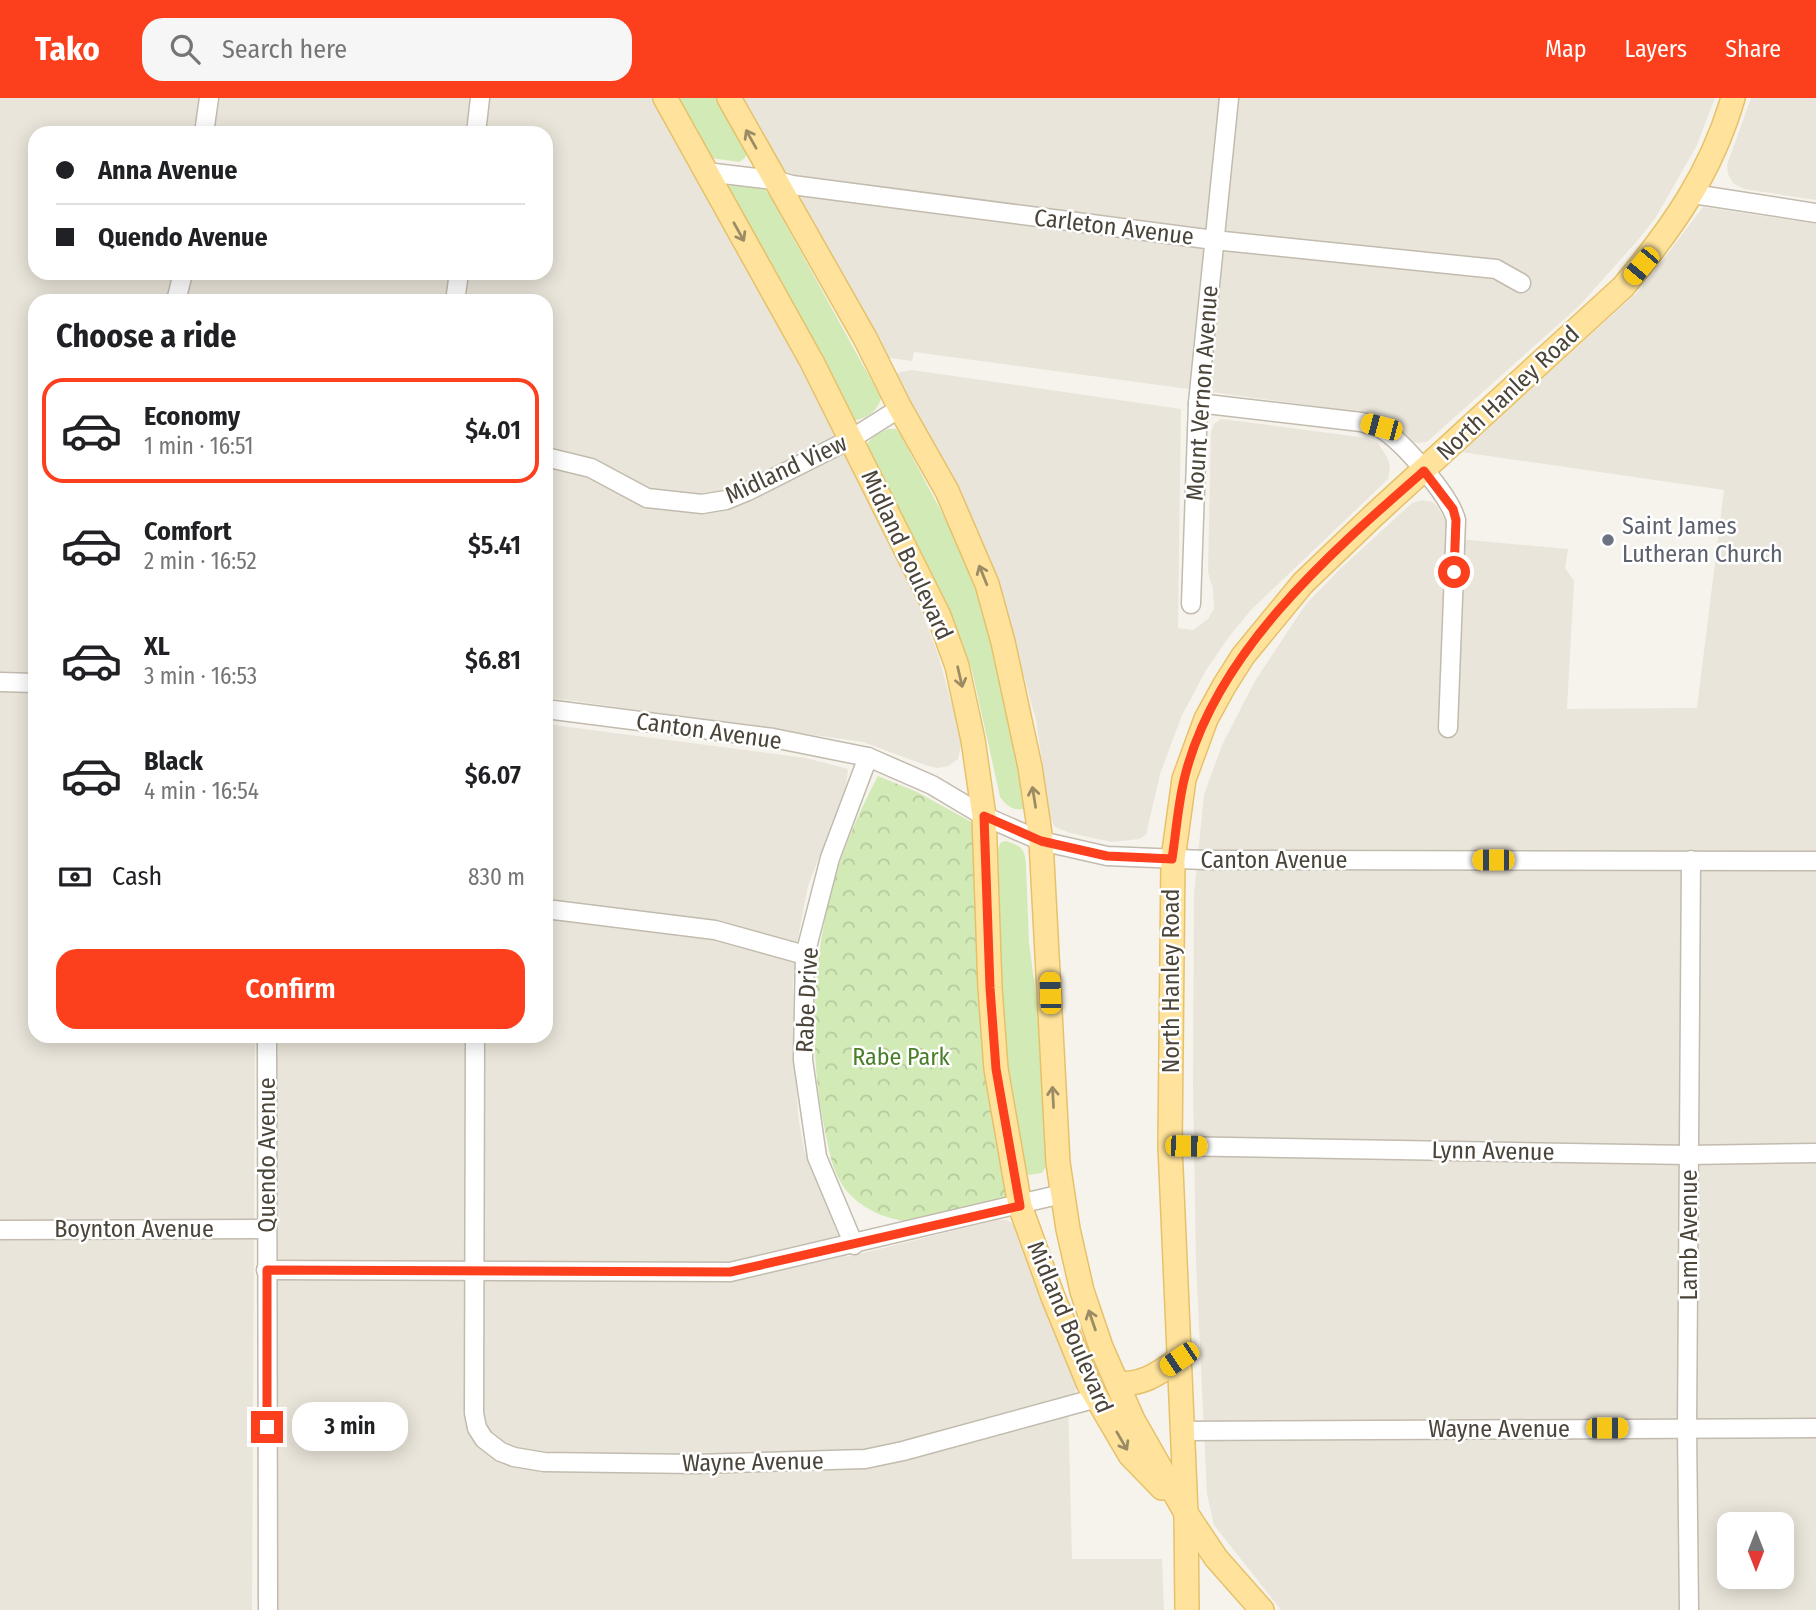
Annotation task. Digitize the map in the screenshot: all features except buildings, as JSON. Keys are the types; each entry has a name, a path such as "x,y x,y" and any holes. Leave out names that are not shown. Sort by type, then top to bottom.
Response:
{"main road":[{"name":"Midland Boulevard","path":"665,98 812,362 939,616 953,653 973,740 984,816 990,988 996,1069 1020,1206 1053,1297 1097,1398 1130,1455 1186,1513"},
{"name":"Midland Boulevard","path":"729,98 865,338 900,408 947,491 988,584 1030,766 1041,841 1053,1096 1062,1194 1082,1291 1101,1347 1133,1419 1186,1513 1216,1558 1262,1610"},
{"name":"North Hanley Road","path":"1186,1610 1186,1513 1170,1146 1172,859 1184,779 1206,719 1242,656 1303,583 1623,287 1656,248 1693,194 1722,136 1733,98"},
{"path":"1117,1383 1147,1380 1179,1359"}],"street":[{"path":"205,126 209,98"},
{"path":"477,126 480,98"},
{"name":"Mount Vernon Avenue","path":"1191,604 1198,403 1229,98"},
{"name":"Carleton Avenue","path":"706,173 1214,240 1496,269 1521,283"},
{"path":"1693,194 1816,213"},
{"path":"1198,403 1361,422 1381,427 1424,471 1450,503 1456,520 1448,728"},
{"name":"Midland View","path":"553,459 591,468 648,498 702,504 748,491 851,439 900,408"},
{"path":"0,682 28,683"},
{"name":"Canton Avenue","path":"553,710 773,738 867,757 932,785 984,816 1041,841 1107,856 1172,859 1816,860"},
{"name":"Rabe Drive","path":"854,1245 817,1157 803,1060 805,955 830,858 867,757"},
{"name":"Lamb Avenue","path":"1689,1610 1687,1428 1691,860"},
{"path":"553,910 715,930 805,955"},
{"name":"Quendo Avenue","path":"267,1043 268,1610"},
{"name":"Wayne Avenue","path":"475,1043 472,1364 474,1413 477,1428 484,1439 501,1452 544,1462 695,1464 865,1459 1097,1398"},
{"name":"Lynn Avenue","path":"1170,1146 1689,1155 1816,1153"},
{"path":"267,1270 730,1272 1062,1194"},
{"name":"Boynton Avenue","path":"0,1230 267,1229"},
{"name":"Wayne Avenue","path":"1182,1431 1816,1428"}],"shaded area":[{"path":"0,98 652,98 803,373 907,574 937,651 962,740 958,759 948,766 937,768 863,742 553,698 553,294 28,294 28,674 0,674"},
{"path":"739,98 1715,98 1696,147 1656,217 1638,240 1580,305 1427,442 1417,443 1407,440 1389,421 1374,414 914,352 912,361 882,357"},
{"path":"1751,98 1816,98 1816,200 1744,189 1733,183 1727,165"},
{"path":"1703,207 1816,224 1816,1610 1281,1610 1214,1525 1207,1494 1196,1263 1194,894 1204,795 1222,745 1255,681 1306,604 1412,503 1422,500 1433,502 1439,509 1446,522 1447,538 1568,549 1565,568 1574,581 1567,709 1697,708 1724,490 1461,452 1640,290"},
{"path":"912,370 1181,409 1178,628 1193,630 1208,619 1214,608 1213,589 1208,572 1211,432 1214,424 1221,419 1367,438 1378,443 1388,459 1388,479 1252,609 1206,670 1182,715 1160,774 1146,835 1139,839 1112,842 1070,833 1055,827 1050,818 1036,720 999,588 891,374"},
{"path":"0,691 28,691 28,1043 255,1043 252,1610 0,1610"},
{"name":"Rabe Park","path":"553,725 806,758 848,769 845,791 808,886 797,943 793,983 795,1060 798,1115 804,1150 847,1257 997,1220 1007,1220 1015,1225 1038,1292 1077,1385 1075,1393 1068,1398 1072,1559 1162,1559 1164,1610 277,1610 276,1043 553,1043"}],"green space":[{"path":"675,98 717,98 747,152 745,158 739,162 711,158"},
{"path":"728,186 763,188 769,194 881,398 874,411 865,417 851,420 726,192"},
{"path":"888,429 896,429 900,434 958,543 989,624 1028,790 1026,808 1011,807 1000,797 972,670 962,642 866,450 871,439"},
{"name":"Rabe Park","path":"878,776 917,792 977,825 1010,1198 916,1222 876,1213 849,1194 843,1186 830,1153 816,1069 817,976 826,914 847,842"},
{"path":"1005,841 1021,848 1025,859 1029,943 1040,1026 1046,1166 1042,1173 1028,1175 1024,1170 1010,1106 1002,1006 998,850 1000,843"}],"place":[{"name":"Saint James Lutheran Church","path":"1608,540"}],"route":[{"path":"267,1427 267,1270 730,1272 1020,1206 996,1069 990,988 984,816 1041,841 1107,856 1172,859 1184,779 1206,719 1242,656 1303,583 1424,471 1453,509 1456,520 1454,572"}]}
